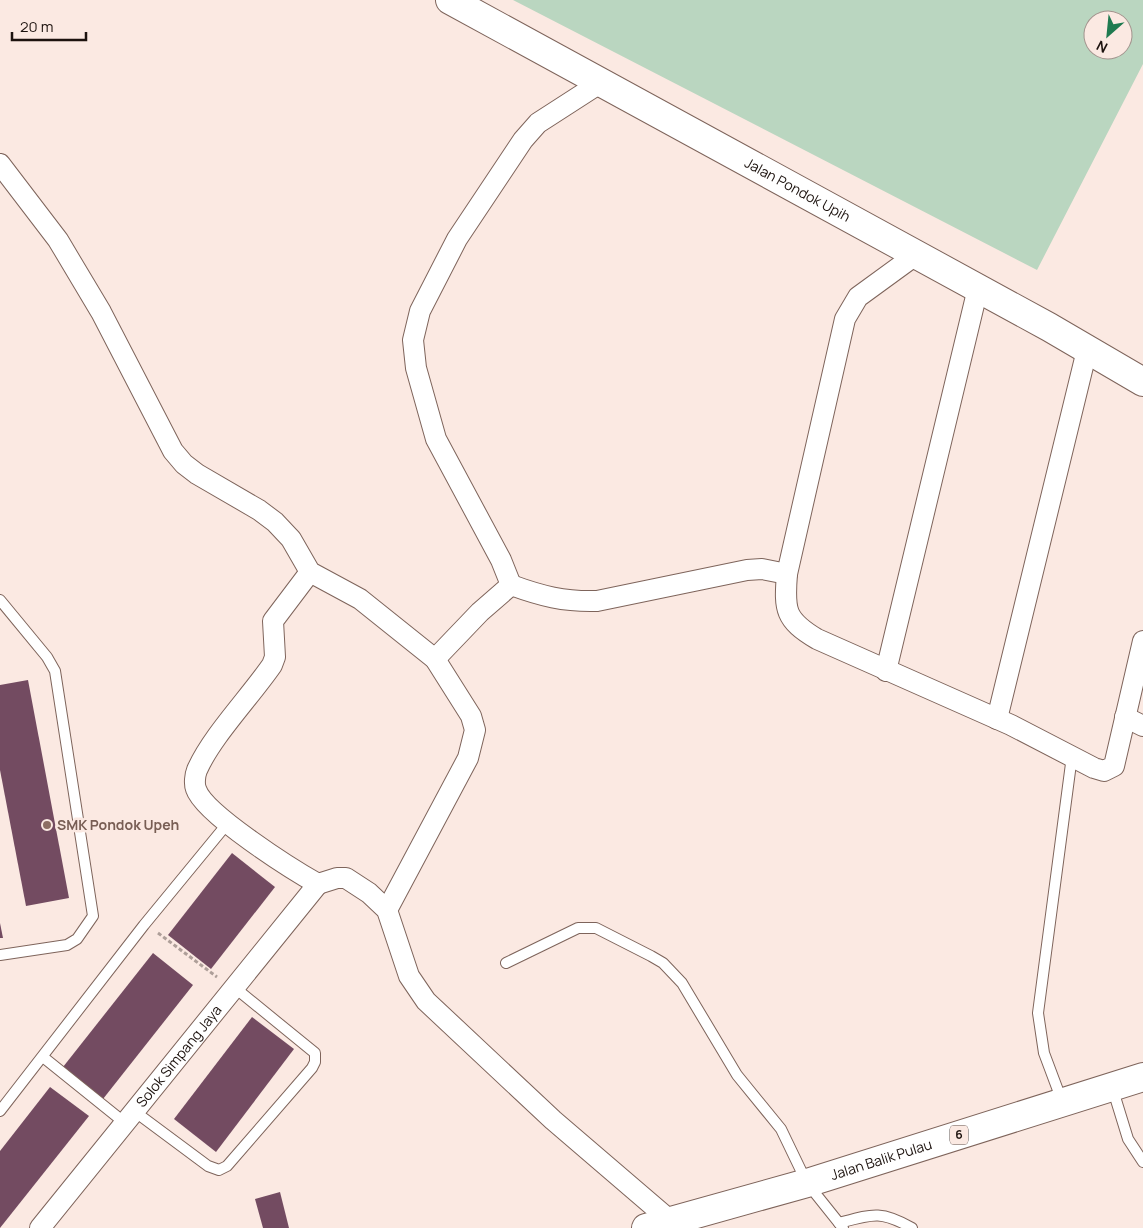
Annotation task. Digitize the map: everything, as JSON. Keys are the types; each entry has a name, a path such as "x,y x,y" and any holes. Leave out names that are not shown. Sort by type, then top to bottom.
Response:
{"main road":[{"name":"Jalan Pondok Upih","path":"450,0 917,254 1143,382"},
{"name":"Jalan Balik Pulau","path":"659,1225 807,1183 1143,1077"}],"street":[{"path":"510,585 501,560 436,439 416,368 413,340 420,312 457,239 523,140 538,123 600,83"},
{"path":"0,164 58,240 100,312 173,450 184,464 228,493 260,510 291,539 310,572 360,598 435,659 471,716 475,730 472,745 464,766 387,910"},
{"path":"917,254 858,297 845,319 787,574 787,611 799,628 886,671 997,719 1094,768 1104,770 1111,769 1114,766 1134,722 1143,641"},
{"path":"886,671 978,288"},
{"path":"997,719 1086,350"},
{"path":"510,585 549,598 597,601 746,570 762,569 787,574"},
{"path":"310,572 274,621 275,657 272,665 215,741 197,771 196,789 202,799 227,824 296,872 318,884 337,878 346,878 358,884 387,910 409,976 426,1001 659,1225"},
{"path":"435,659 510,585"},
{"name":"Solok Simpang Jaya","path":"40,1228 318,884"}],"lane":[{"path":"0,600 47,657 55,671 93,916 76,938 67,945 0,955"},
{"path":"1062,1102 1044,1053 1038,1013 1072,756"},
{"path":"0,1111 144,925 227,824"},
{"path":"506,963 578,928 596,928 663,963 682,983 737,1075 781,1128 807,1183 841,1225 868,1215 879,1215 890,1216 912,1228"},
{"path":"43,1057 130,1117 208,1166 213,1169 223,1169 312,1068 315,1062 315,1053 234,987"},
{"path":"1112,1086 1128,1139 1143,1162"}],"path":[{"path":"144,925 167,938 213,974 234,987"}],"green space":[{"path":"513,0 1143,0 1143,64 1037,270"}],"building":[{"path":"28,680 69,898 26,906 0,770 0,685"},
{"path":"232,853 275,887 211,969 168,935"},
{"path":"0,923 3,938 0,938"},
{"path":"153,953 193,985 103,1099 63,1067"},
{"path":"252,1017 294,1049 216,1152 174,1119"},
{"path":"50,1087 89,1116 0,1228 0,1151"},
{"path":"280,1192 289,1228 263,1228 255,1199"}],"place":[{"name":"SMK Pondok Upeh","path":"47,825"}]}
